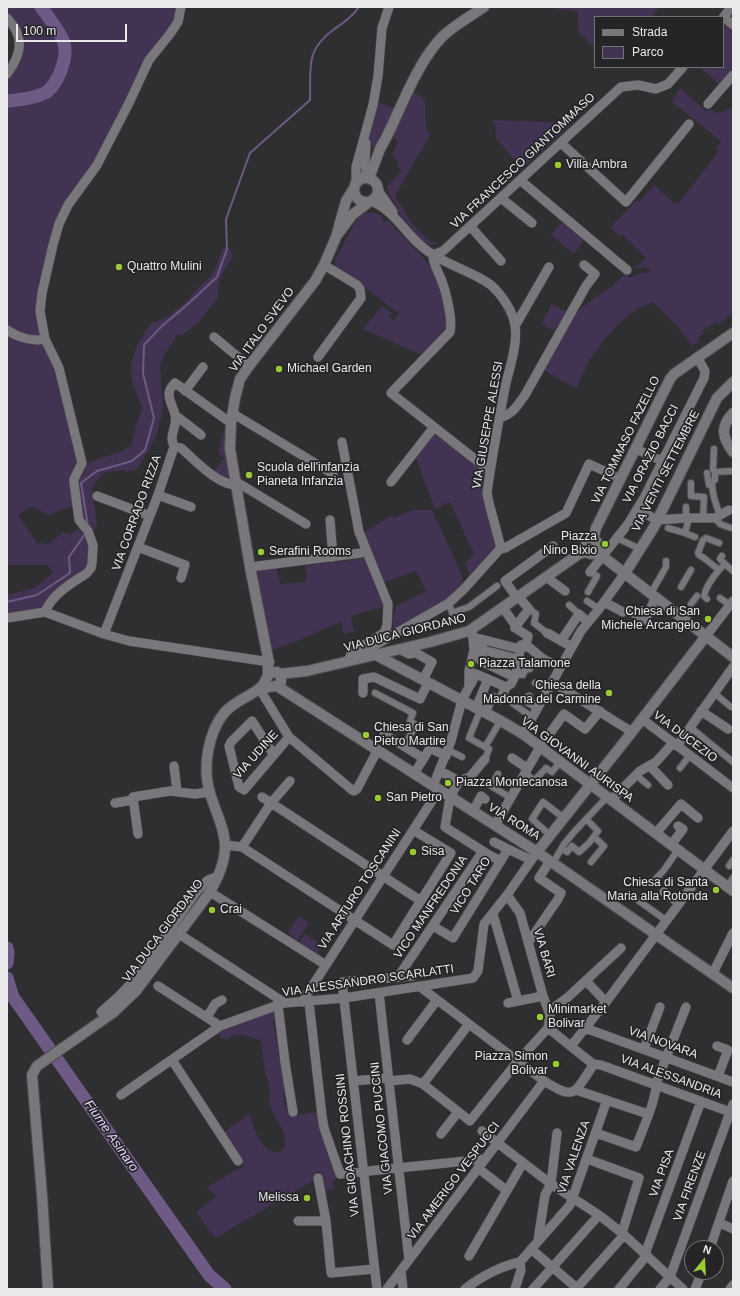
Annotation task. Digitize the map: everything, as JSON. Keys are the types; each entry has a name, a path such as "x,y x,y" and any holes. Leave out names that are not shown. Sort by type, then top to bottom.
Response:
{"main road":[{"path":"336,237 344,207 362,180 371,173 380,149 430,51 444,36 484,7"},
{"path":"336,237 352,215 376,197 378,188 378,166 386,138"},
{"path":"362,180 376,183 378,188"},
{"path":"362,180 354,195 363,202 370,202"},
{"name":"VIA ITALO SVEVO","path":"273,675 250,567 235,483 230,450 231,418 240,380 249,366 315,281 324,266 336,237"},
{"name":"VIA TOMMASO FAZELLO","path":"593,540 594,533 670,379 674,374 733,333"},
{"name":"VIA VENTI SETTEMBRE","path":"625,573 657,520 717,398 733,382"},
{"path":"733,413 726,420 724,432 726,443 733,452"},
{"path":"600,554 591,555 586,552 584,547 586,543 593,540 598,546 600,554 733,657"},
{"name":"VIA DUCA GIORDANO","path":"273,675 306,671 353,660 373,651 399,649 430,642 476,635 503,608 579,554 586,552"},
{"path":"534,856 706,636"},
{"name":"VIA GIOVANNI AURISPA","path":"373,651 462,700 480,712 523,734 704,869 731,885"},
{"path":"273,675 281,677 280,682 275,686 259,688 273,675"},
{"name":"VIA ROMA","path":"275,686 495,825 534,856 552,862 733,988"},
{"name":"VIA DUCA GIORDANO","path":"48,1289 32,1075 42,1063 114,1012 132,996 210,892 219,876 224,860 225,845 224,831 209,792 207,760 211,740 218,722 225,712 235,703 259,688"}],"street":[{"path":"45,612 49,602 54,597 91,568 94,554 91,535 81,524 77,514 74,479 82,463 77,439 59,368 45,338 40,311 53,245 59,224 74,194 97,165 149,60 178,22 181,7"},
{"path":"362,180 356,167 373,105 378,76 382,28 389,7"},
{"path":"731,7 724,18 733,25"},
{"path":"7,18 17,31 20,39 17,54 7,74"},
{"name":"VIA FRANCESCO GIANTOMMASO","path":"433,255 443,251 621,87 638,85 656,89 668,84 681,68"},
{"path":"708,104 733,75"},
{"path":"561,143 626,202 689,124"},
{"path":"362,180 365,168 366,132"},
{"path":"366,145 372,150 376,151 380,149"},
{"path":"520,180 627,270"},
{"path":"378,188 398,222"},
{"path":"501,198 532,223"},
{"path":"370,202 385,208 398,222"},
{"name":"VIA GIUSEPPE ALESSI","path":"398,222 422,248 433,255 458,266 490,285 503,298 515,326 515,340 487,493 500,549"},
{"path":"470,226 501,261"},
{"path":"433,255 433,262 442,280 452,322 450,332 391,393 490,471"},
{"path":"500,418 509,415 525,395 586,286 595,274 584,265"},
{"path":"318,357 361,298 360,290 356,285 324,266"},
{"path":"515,326 549,267"},
{"path":"7,330 33,340 45,338"},
{"path":"214,337 249,366"},
{"name":"VIA ORAZIO BACCI","path":"592,573 600,554 617,538 637,509 704,378 705,371 697,358"},
{"path":"185,391 203,367"},
{"path":"201,435 176,415 171,406 169,395 170,389 175,383 185,391 231,418 333,474"},
{"path":"175,448 172,443 171,435 175,427 176,415"},
{"path":"391,482 434,427"},
{"path":"342,442 359,532 388,604 387,626 384,633 352,652 353,660"},
{"name":"VIA CORRADO RIZZA","path":"104,634 158,495 171,454 175,448 181,448 222,481 235,483 306,524"},
{"path":"636,449 662,461"},
{"path":"714,449 713,470 715,472 715,480 712,482 713,499 720,524 731,528"},
{"path":"373,651 449,603 464,589 500,549 505,548 566,513 589,464 613,475"},
{"path":"715,472 733,471"},
{"path":"707,473 709,485 712,486"},
{"path":"691,483 691,496 704,497 703,518"},
{"path":"158,495 191,508"},
{"path":"97,496 150,516"},
{"path":"685,533 688,518 686,507"},
{"path":"637,509 657,520 703,518 731,512"},
{"path":"330,520 333,557"},
{"path":"668,528 695,537"},
{"path":"617,538 640,550"},
{"path":"719,543 704,539 698,553 719,570"},
{"path":"449,603 452,613 469,606 553,546"},
{"path":"138,547 185,565 180,578"},
{"path":"250,567 361,553"},
{"path":"722,556 720,560 730,566"},
{"path":"587,601 623,612 628,612 645,620 666,567 666,561"},
{"path":"707,599 704,596 705,591 712,578 719,570 730,566"},
{"path":"681,587 691,570"},
{"path":"588,592 597,576 592,573"},
{"path":"523,734 572,647 588,622 625,573"},
{"path":"546,577 565,591"},
{"path":"501,583 536,614 534,623 547,633 572,647"},
{"path":"691,604 697,596"},
{"path":"706,636 731,603 720,598"},
{"path":"569,605 588,622"},
{"path":"480,712 492,697 500,700 504,691 511,684 515,675 518,659 528,636 515,628 516,626 503,608"},
{"path":"516,626 529,608"},
{"path":"7,618 45,612 104,634 129,641 269,660"},
{"path":"561,641 579,614"},
{"path":"476,635 490,642 523,647 536,654 547,657 560,667"},
{"path":"476,635 486,651 518,659"},
{"path":"469,687 469,671 476,635"},
{"path":"362,693 363,679 374,677 420,699 432,662 416,654 409,654 399,649"},
{"path":"486,651 481,661 515,675 522,675 525,670 530,669 536,654"},
{"path":"528,943 561,893 539,878 574,832 586,819 640,771 656,762 675,744 733,667"},
{"name":"VIA ARTURO TOSCANINI","path":"306,1002 326,965 413,830 436,788 440,769 447,753 462,700 476,674 488,679"},
{"path":"501,861 445,827 450,797 462,780 470,776 485,759 489,749 469,738 480,712 488,679 504,691 512,703 532,717"},
{"path":"552,682 632,732"},
{"path":"535,683 547,690"},
{"path":"259,688 289,737 352,790 354,791 357,789 377,751"},
{"path":"375,693 413,713 410,721 416,725 404,746"},
{"path":"714,693 731,706"},
{"path":"529,697 527,701 538,707"},
{"path":"495,825 511,798 522,773 564,714 585,729 600,711"},
{"path":"701,711 728,729"},
{"name":"VIA UDINE","path":"274,755 255,719 231,742 229,746 239,787 244,790 274,755 289,737"},
{"name":"VIA DUCEZIO","path":"642,719 733,788"},
{"path":"485,747 498,725"},
{"path":"690,726 733,762"},
{"path":"384,734 423,758"},
{"path":"414,774 430,748 462,757"},
{"path":"680,768 690,755"},
{"path":"512,758 522,773 534,780 546,768 552,772 560,762"},
{"path":"174,766 177,791"},
{"path":"650,766 668,785"},
{"path":"440,769 462,780"},
{"path":"498,774 491,786 511,798"},
{"path":"636,775 648,785"},
{"path":"242,847 271,803 290,781"},
{"path":"115,803 133,800 133,797 170,791 195,794 209,792"},
{"path":"473,811 481,796 485,798"},
{"path":"262,797 422,901"},
{"path":"133,800 138,834"},
{"path":"550,835 532,819 543,802 564,818"},
{"path":"656,834 681,804 698,818"},
{"path":"562,848 567,852 572,846 579,852 594,837 598,831 586,819"},
{"path":"653,882 664,870 682,829 678,826"},
{"path":"225,845 242,847 393,945 451,853 413,830"},
{"path":"573,1043 606,1002 733,831"},
{"path":"591,862 604,846 594,837"},
{"path":"494,842 508,849 534,856"},
{"name":"VICO TARO","path":"433,926 453,938 508,849"},
{"name":"VICO MANFREDONIA","path":"398,977 483,851"},
{"name":"VIA ALESSANDRO SCARLATTI","path":"121,1095 220,1026 282,1004 344,998 473,978 478,971 484,924 508,895 534,856"},
{"path":"729,866 733,860"},
{"path":"101,1012 132,983 198,891 208,880 219,876"},
{"path":"210,892 326,965"},
{"path":"664,892 679,903"},
{"name":"VIA BARI","path":"508,895 520,913 543,996 549,1011 549,1024"},
{"path":"639,901 666,921"},
{"path":"493,914 518,1001"},
{"path":"713,973 733,933"},
{"path":"179,934 282,1004 285,1062 293,1112"},
{"path":"549,1011 586,981 621,948"},
{"path":"398,977 414,976"},
{"name":"VIA GIOACHINO ROSSINI","path":"377,1289 342,982 398,977"},
{"path":"586,981 606,1002"},
{"path":"158,986 220,1026"},
{"path":"419,986 543,1084 566,1093 579,1091 648,1114"},
{"name":"VIA GIACOMO PUCCINI","path":"379,993 409,1260"},
{"path":"508,1003 543,996"},
{"path":"207,1017 215,1004 222,1000"},
{"path":"407,1040 437,1000"},
{"path":"306,1002 324,1128 340,1174 485,1159"},
{"path":"644,1049 660,1007"},
{"path":"596,1133 636,1147 666,1058 686,1007"},
{"path":"423,1084 469,1024"},
{"path":"353,1081 410,1079 423,1084 470,1121 515,1062 549,1024"},
{"name":"VIA ALESSANDRIA","path":"549,1024 597,1064 701,1101 732,1109"},
{"name":"VIA NOVARA","path":"585,1028 733,1082"},
{"path":"717,1046 728,1050 718,1076"},
{"path":"172,1060 238,1161"},
{"path":"579,1091 592,1068 597,1064"},
{"name":"VIA AMERIGO VESPUCCI","path":"387,1289 543,1084"},
{"name":"VIA VALENZA","path":"520,1262 538,1240 570,1206 607,1100"},
{"name":"VIA PISA","path":"619,1289 646,1255 701,1101"},
{"name":"VIA FIRENZE","path":"660,1289 670,1277 732,1109"},
{"path":"441,1134 458,1112"},
{"path":"482,1131 551,1184 600,1215 683,1289"},
{"path":"538,1240 545,1195 551,1184 557,1134"},
{"path":"531,1249 577,1289 623,1234 639,1178 587,1159"},
{"path":"468,1256 523,1163"},
{"path":"478,1168 506,1190"},
{"path":"318,1178 326,1221 331,1273 374,1269"},
{"path":"713,1240 720,1223 724,1204 733,1181"},
{"path":"532,1289 600,1215"},
{"path":"298,1221 326,1221"},
{"path":"720,1223 733,1229"},
{"path":"465,1289 510,1264 520,1262 520,1270 515,1289"},
{"path":"400,1271 403,1289"},
{"path":"730,1289 733,1285"}],"green space":[{"path":"7,7 179,7 178,14 49,247 42,335 39,338 7,328 7,76 20,50 7,16"},
{"path":"559,7 659,7 652,16 594,16 594,47 578,31 578,11 556,9"},
{"path":"724,24 733,31 733,67 719,84 700,68 724,68"},
{"path":"680,88 707,112 709,109 716,113 733,108 733,314 718,325 715,322 702,331 703,334 698,338 700,341 692,346 680,329 653,302 642,306 618,325 600,345 586,367 577,389 544,370 570,321 582,307 612,286 625,274 629,278 641,273 648,273 650,269 643,267 633,269 646,258 622,234 620,236 610,228 637,200 639,202 654,185 673,202 678,204 719,151 716,149 721,141 672,102"},
{"path":"414,92 425,100 426,129 431,134 395,195 414,226 430,242 441,243 430,245 423,241 400,215 386,187 402,171 397,166 399,162 392,155 398,142 393,136"},
{"path":"378,102 396,109 377,146 374,148 371,146 370,135"},
{"path":"491,120 573,123 522,169 496,138 495,124"},
{"path":"367,213 383,216 381,219 385,223 387,220 416,249 436,274 439,281 444,298 449,327 424,356 363,329 382,306 392,313 389,317 394,320 399,313 335,268 335,261 356,220 361,215"},
{"path":"562,222 584,240 574,254 551,235"},
{"path":"223,248 230,249 233,256 220,278 218,298 199,322 181,336 178,334 164,355 160,367 163,407 156,437 137,469 126,472 125,470 105,472 95,482 92,490 97,525 92,532 80,517 76,484 85,465 100,458 121,452 131,445 142,407 132,382 131,373 131,365 137,345 151,323 166,318 184,304 208,279 215,269"},
{"path":"552,304 567,312 554,331 541,324"},
{"path":"7,333 43,343 57,368 79,460 72,506 48,515 32,506 18,515 37,543 48,544 64,532 69,535 80,528 88,533 91,557 87,569 42,609 7,615 7,595 34,588 53,573 48,565 7,565"},
{"path":"225,427 229,481 214,471 224,458 218,453"},
{"path":"434,433 483,471 486,476 496,547 470,577 465,564 474,554 450,502 435,509 416,458"},
{"path":"413,510 432,510 462,575 462,586 430,610 394,629 392,617 395,613 396,606 426,591 416,571 383,583 363,535 365,532 392,515 393,518"},
{"path":"366,558 384,608 351,616 354,632 344,634 341,621 307,637 272,650 256,571 277,568 280,584 305,582 307,577 305,566"},
{"path":"299,916 309,923 297,941 291,937 292,935 288,932"},
{"path":"305,934 318,942 319,954 299,943"},
{"path":"276,1009 273,1022 285,1087 284,1100 286,1108 292,1116 317,1112 318,1123 336,1173 335,1180 332,1180 334,1189 324,1190 320,1171 315,1172 316,1179 215,1238 196,1212 216,1197 207,1187 244,1166 224,1132 249,1114 255,1130 265,1147 269,1150 280,1152 285,1147 284,1133 269,1103 270,1089 264,1066 261,1041 239,1034 227,1040 220,1037 218,1033 229,1027"}],"waterway":[{"name":"Fiume Asinaro","path":"7,101 28,98 48,91 56,81 62,68 65,55 63,40 41,7"},
{"path":"88,526 81,483 97,471 132,461 145,450 154,418 143,373 144,345 162,326 217,277 227,249 226,219 250,153 310,100 311,60 318,45 333,30 350,17 359,7"},
{"path":"7,602 37,595 70,573 69,557 85,534"},
{"name":"Fiume Asinaro","path":"7,948 7,963"},
{"name":"Fiume Asinaro","path":"7,978 13,997 209,1275 225,1289"}],"place":[{"name":"Villa Ambra","path":"558,165"},
{"name":"Quattro Mulini","path":"119,267"},
{"name":"Michael Garden","path":"279,369"},
{"name":"Scuola dell'infanzia Pianeta Infanzia","path":"249,475"},
{"name":"Piazza Nino Bixio","path":"605,544"},
{"name":"Serafini Rooms","path":"261,552"},
{"name":"Chiesa di San Michele Arcangelo","path":"708,619"},
{"name":"Piazza Talamone","path":"471,664"},
{"name":"Chiesa della Madonna del Carmine","path":"609,693"},
{"name":"Chiesa di San Pietro Martire","path":"366,735"},
{"name":"Piazza Montecanosa","path":"448,783"},
{"name":"San Pietro","path":"378,798"},
{"name":"Sisa","path":"413,852"},
{"name":"Chiesa di Santa Maria alla Rotonda","path":"716,890"},
{"name":"Crai","path":"212,910"},
{"name":"Minimarket Bolivar","path":"540,1017"},
{"name":"Piazza Simon Bolivar","path":"556,1064"},
{"name":"Melissa","path":"307,1198"}]}
